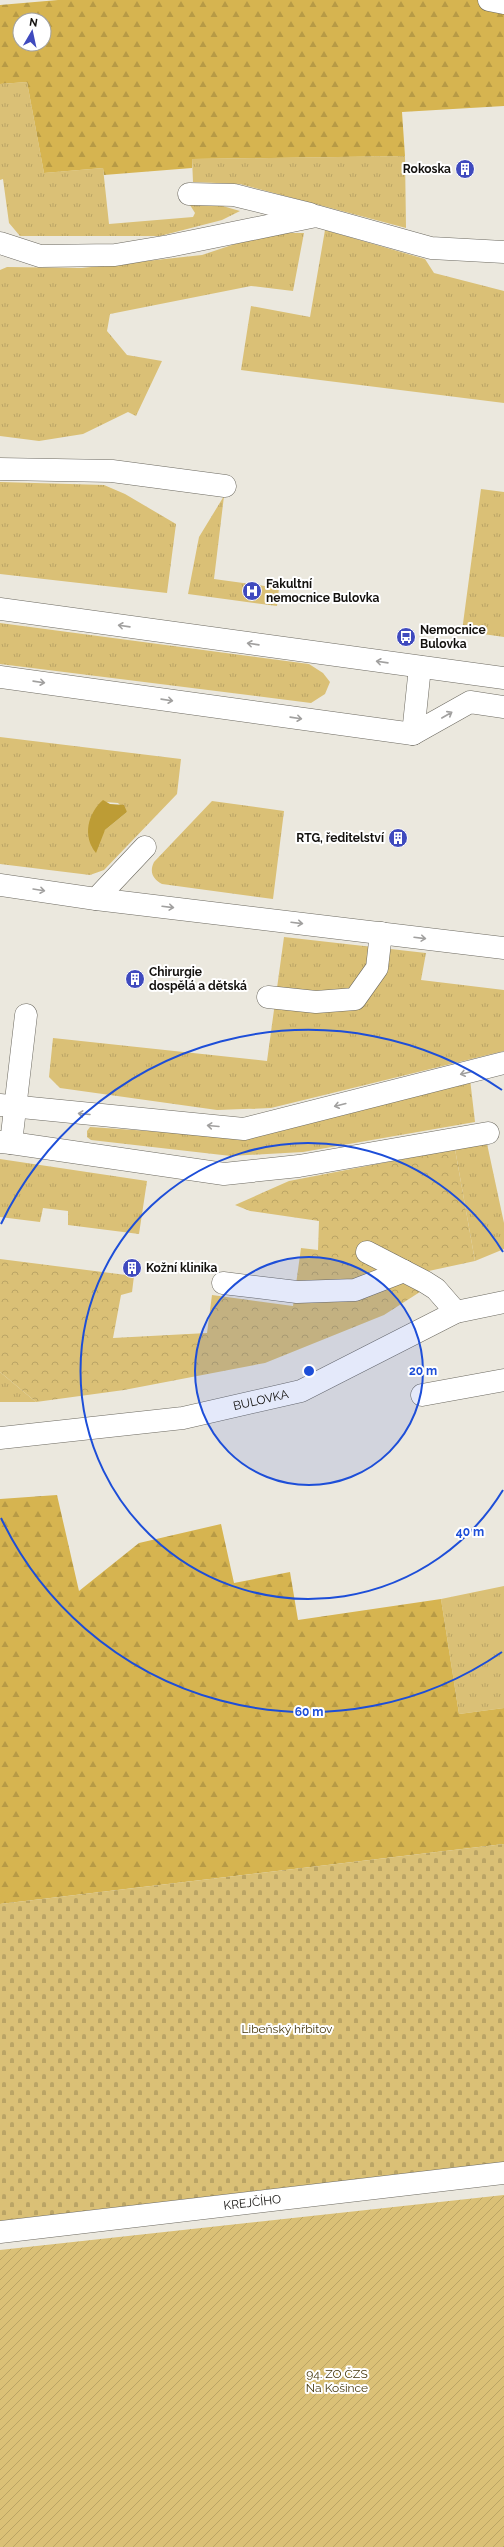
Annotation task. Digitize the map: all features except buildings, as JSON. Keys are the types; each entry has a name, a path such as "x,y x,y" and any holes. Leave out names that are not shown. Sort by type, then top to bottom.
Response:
{"street":[{"path":"489,0 504,3"},
{"path":"189,194 234,195 430,248 504,252"},
{"path":"0,243 40,256 115,255 169,246 316,216"},
{"path":"0,469 112,471 226,486"},
{"path":"0,609 504,678"},
{"path":"413,734 420,667"},
{"path":"473,674 504,672"},
{"path":"0,677 413,734 470,702 504,707"},
{"path":"96,899 145,847"},
{"path":"0,885 96,899 504,948"},
{"path":"268,997 316,1002 355,999 377,968 381,933"},
{"path":"26,1015 7,1107 5,1142 224,1174 299,1166 488,1133"},
{"path":"7,1107 244,1129 504,1064"},
{"path":"367,1252 436,1289 456,1312"},
{"path":"223,1283 297,1292 355,1290 404,1271"},
{"name":"BULOVKA","path":"0,1438 183,1418 300,1392 456,1312 504,1302"},
{"path":"422,1395 504,1380"},
{"name":"KREJČÍHO","path":"0,2232 504,2173"}],"green space":[{"path":"58,0 504,0 504,106 402,112 405,156 192,159 192,168 104,175 103,168 44,173 27,82 0,84 0,5"},
{"path":"27,82 44,173 103,168 109,224 193,217 195,213 190,205 212,203 240,211 222,220 160,236 20,236 9,223 3,179 0,180 0,84"},
{"path":"405,156 406,228 240,184 193,182 192,159"},
{"path":"325,230 425,259 434,273 504,291 504,403 241,370 251,306 310,317"},
{"path":"268,233 304,233 293,291 251,286 110,314 107,331 127,355 162,361 136,416 128,412 83,434 39,441 0,436 0,270 7,267 82,268 202,255"},
{"path":"0,482 104,485 125,494 176,524 167,593 0,574"},
{"path":"481,489 504,492 504,637 462,631"},
{"path":"224,496 214,579 279,588 277,606 188,594 199,537"},
{"path":"0,623 309,664 323,673 330,682 325,694 311,703 0,664"},
{"path":"0,737 181,759 177,794 104,870 90,875 0,864","holes":["105,802 118,803 127,812 105,830 92,848 90,834"]},
{"path":"212,801 284,811 273,899 162,884 154,877 152,869 154,862"},
{"path":"284,937 426,953 421,980 504,990 504,1051 271,1108 217,1110 60,1088 49,1077 53,1038 267,1061"},
{"path":"470,1079 475,1122 303,1152 231,1156 91,1140 87,1137 87,1131 90,1127 238,1137"},
{"path":"486,1139 504,1223 504,1249 475,1261 455,1149"},
{"path":"455,1149 475,1261 424,1272 423,1290 384,1315 265,1363 124,1390 36,1402 0,1372 0,1259 134,1276 132,1292 121,1295 113,1338 207,1333 212,1295 293,1306 301,1248 318,1250 319,1221 250,1211 235,1205 289,1181"},
{"path":"0,1159 147,1181 139,1234 68,1225 68,1211 43,1208 40,1222 0,1217"},
{"path":"0,1372 36,1402 0,1402"},
{"path":"57,1495 79,1591 139,1543 221,1524 234,1583 290,1572 298,1620 441,1599 459,1714 504,1708 504,1844 0,1904 0,1499"},
{"path":"504,1586 504,1708 459,1714 441,1599"},
{"name":"Libeňský hřbitov","path":"504,1844 504,2162 0,2221 0,1904"},
{"name":"94. ZO ČZS Na Košince","path":"504,2195 504,2547 0,2547 0,2250"}],"shaded area":[{"path":"103,800 110,804 124,805 127,812 105,830 96,853 89,839 88,832 94,811"}],"place":[{"name":"Rokoska","path":"465,169"},
{"name":"Fakultní nemocnice Bulovka","path":"252,591"},
{"name":"Nemocnice Bulovka","path":"406,637"},
{"name":"RTG, ředitelství","path":"398,838"},
{"name":"Chirurgie dospělá a dětská","path":"135,979"},
{"name":"Kožní klinika","path":"132,1268"}]}
